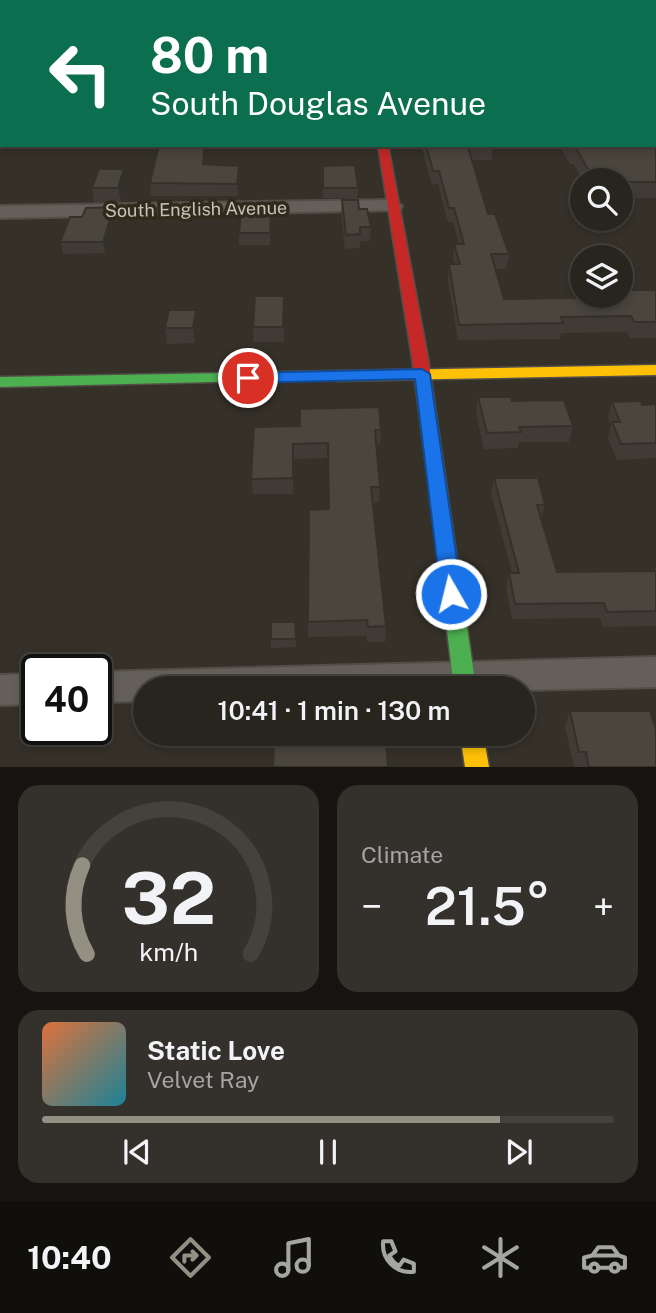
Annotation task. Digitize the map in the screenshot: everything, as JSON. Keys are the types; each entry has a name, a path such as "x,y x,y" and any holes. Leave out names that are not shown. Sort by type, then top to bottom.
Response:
{"street":[{"path":"383,147 422,374 463,676"},
{"name":"South English Avenue","path":"0,212 393,206"},
{"path":"0,382 656,370"},
{"path":"535,679 656,673"},
{"path":"112,687 133,687"},
{"path":"0,690 21,689"},
{"path":"473,746 477,767"}],"building":[{"path":"159,147 205,147 203,164 239,166 237,184 150,183"},
{"path":"427,147 468,147 488,214 495,214 509,254 491,254 504,299 570,298 570,308 633,308 633,290 656,290 656,322 634,322 631,316 561,317 563,323 459,325 449,264 460,264 454,244 464,244 454,208 449,208 439,171 433,171"},
{"path":"572,147 656,147 656,182 633,182 633,168 587,168 576,148"},
{"path":"355,165 358,188 323,188 323,166"},
{"path":"99,169 124,169 118,188 92,188"},
{"path":"342,200 358,200 359,209 367,209 371,227 360,227 360,234 346,235"},
{"path":"114,207 103,242 60,242 70,217 82,217 86,208"},
{"path":"241,212 271,212 270,233 239,233"},
{"path":"255,296 284,296 283,327 253,327"},
{"path":"169,310 196,310 193,328 165,328"},
{"path":"478,397 511,397 512,401 564,400 573,426 519,427 521,432 487,433"},
{"path":"641,401 642,405 656,404 656,443 621,444 612,422 620,422 612,402"},
{"path":"379,407 381,430 375,430 380,487 371,487 386,626 368,627 367,620 308,622 309,510 329,509 328,443 293,444 293,478 251,479 254,427 300,426 300,409"},
{"path":"494,478 538,478 545,505 537,505 557,572 656,571 656,611 607,612 604,603 515,604 509,573 519,573"},
{"path":"271,622 295,622 296,639 271,639"},
{"path":"570,711 650,711 656,730 656,767 589,767 586,752 579,752"},
{"path":"274,746 386,746 388,767 273,767"}],"traffic: fast":[{"path":"0,382 338,376"},
{"path":"444,532 463,676"}],"traffic: slow":[{"path":"338,376 656,370"},
{"path":"473,746 477,767"}],"traffic: jam":[{"path":"383,147 420,358 444,532"}],"route":[{"path":"248,378 422,374 451,594"}]}
